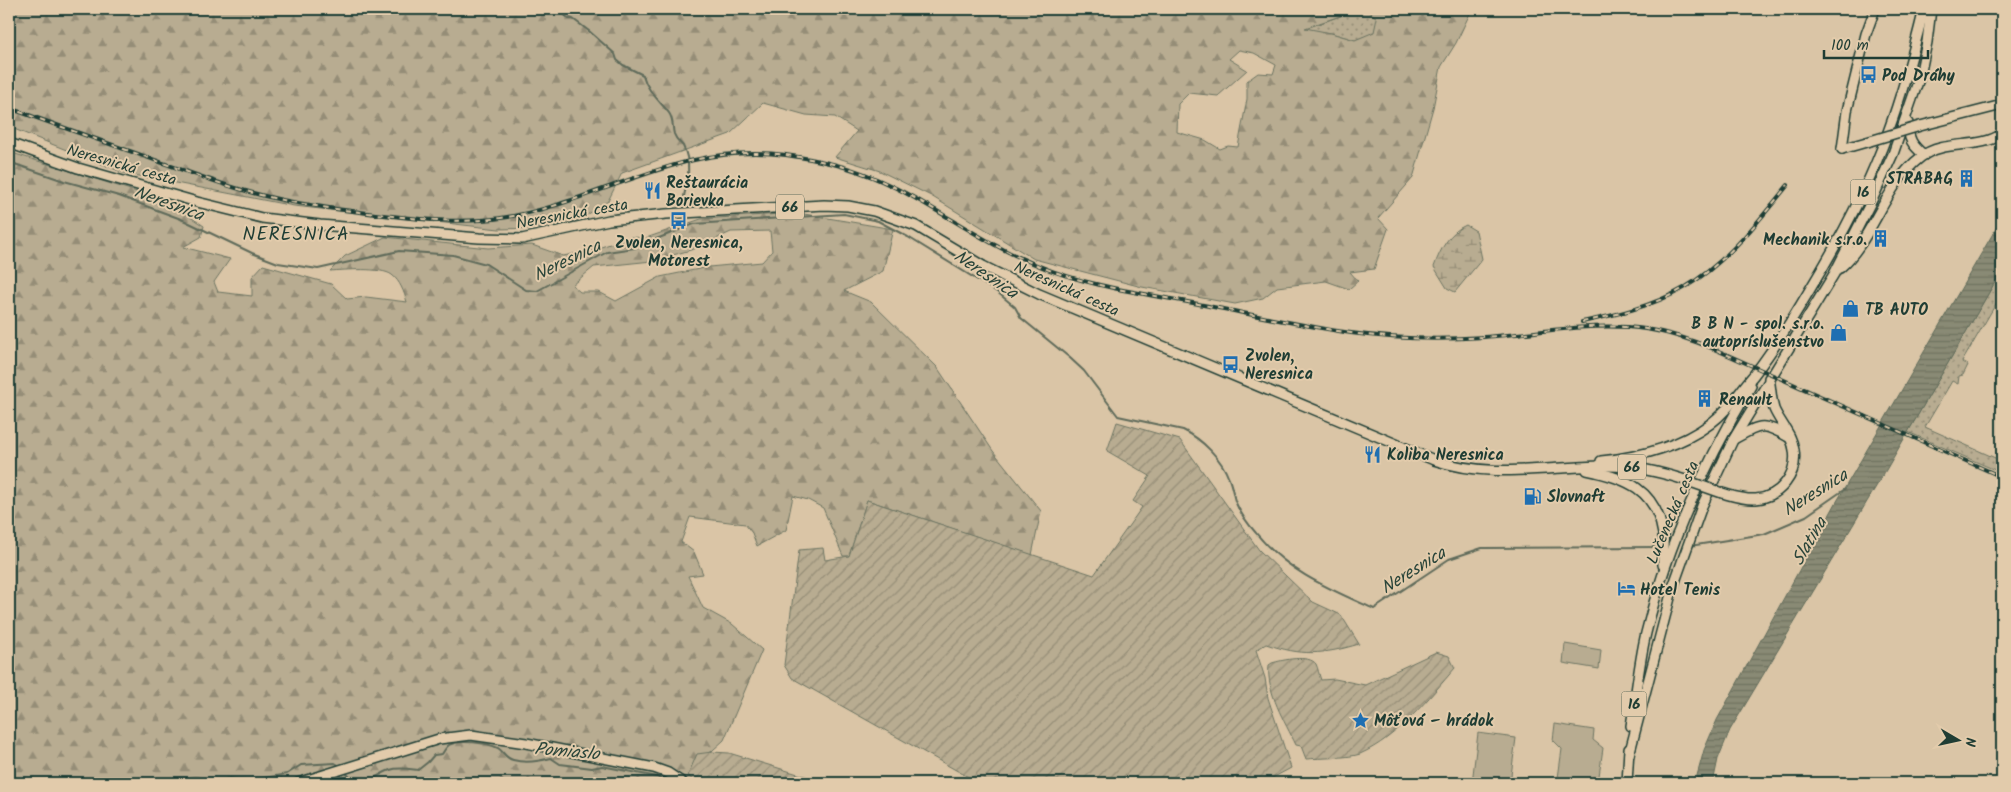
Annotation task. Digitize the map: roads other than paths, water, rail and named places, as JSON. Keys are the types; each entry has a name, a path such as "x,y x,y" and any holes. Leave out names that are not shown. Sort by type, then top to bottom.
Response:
{"main road":[{"path":"1875,9 1866,34 1847,111 1842,149 2002,105"},
{"path":"1918,34 1919,9"},
{"name":"16","path":"1771,353 1823,268 1866,187 1895,112 1924,9"},
{"name":"16","path":"1769,378 1834,274 1877,190 1909,109 1924,58 1931,9"},
{"path":"1909,109 1910,139 1914,146 1924,154"},
{"path":"1834,274 1850,259 1908,169 1924,154 1945,148 1988,141 2002,134"},
{"name":"Neresnická cesta","path":"9,143 78,168 248,215 313,224 478,238 522,239 609,220 644,216 824,205 863,208 906,221 983,266 1053,300 1434,460 1464,468 1506,471 1577,468"},
{"path":"1577,468 1597,461 1623,459 1647,453 1689,437 1711,424 1723,413 1771,353"},
{"name":"Lučenecká cesta","path":"1627,783 1630,729 1643,647 1664,569 1665,558 1720,441 1771,353"},
{"path":"1769,378 1774,408 1790,439"},
{"name":"Lučenecká cesta","path":"1629,755 1663,622 1690,534 1733,440 1769,378"},
{"path":"1733,440 1753,428 1765,426 1775,428 1790,439"},
{"name":"66","path":"1577,468 1602,466 1633,467 1685,480 1743,499 1758,499 1770,496 1787,482 1794,465 1794,451 1790,439"},
{"path":"1577,468 1621,478 1637,488 1652,504 1657,514 1663,537 1665,558"},
{"path":"298,783 439,739 471,735 526,743 654,768 683,783"}],"waterway":[{"path":"558,9 569,19 573,19 589,31 615,54 617,60 623,65 643,75 650,91 671,116 674,134 683,146 688,162 688,178 681,210"},
{"name":"Neresnica","path":"9,162 64,181 119,196 181,219 252,253 278,263 318,269 399,251 453,255 486,264 526,290 537,291 607,252 634,248 694,224 844,214 878,221 908,237 997,292 1015,307 1021,318 1084,371 1118,416 1183,430 1197,439 1222,464 1239,510 1268,547 1281,559 1310,578 1374,609 1449,559 1482,548 1661,547"},
{"path":"678,229 680,217"},
{"name":"Neresnica","path":"1690,546 1764,534 1806,516 1845,489"},
{"name":"Pomiaslo","path":"345,772 351,778 362,782 393,769 418,770 434,755 442,754 449,745 466,742 493,746 498,748 508,758 517,761 551,758 560,764 592,768 602,766 657,777 667,783"},
{"name":"Pomiaslo","path":"223,783 229,778 247,781 287,774 301,765 335,763 340,766"},
{"name":"Pomiaslo","path":"153,783 173,783 192,777 205,779 211,783"},
{"name":"Pomiaslo","path":"55,783 58,779 76,780 86,783"},
{"name":"Pomiaslo","path":"106,783 117,783"}],"railway":[{"path":"9,108 202,177 253,193 330,208 438,220 485,220 538,210 675,165 710,157 747,153 808,158 851,169 872,177 914,198 1016,256 1056,272 1094,284 1311,326 1384,337 1467,338 1609,326 1639,328 1675,335 1721,352 2002,477"},
{"path":"1582,322 1647,305 1684,288 1714,267 1765,214 1788,185"}],"place":[{"name":"Pod Dráhy","path":"1868,75"},
{"name":"STRABAG","path":"1967,178"},
{"name":"Reštaurácia Borievka","path":"652,191"},
{"name":"Zvolen, Neresnica, Motorest","path":"679,221"},
{"name":"Mechanik s.r.o.","path":"1881,239"},
{"name":"TB AUTO","path":"1851,309"},
{"name":"B B N - spol. s.r.o. autopríslušenstvo","path":"1838,332"},
{"name":"Zvolen, Neresnica","path":"1231,364"},
{"name":"Renault","path":"1705,399"},
{"name":"Koliba Neresnica","path":"1373,454"},
{"name":"Slovnaft","path":"1533,496"},
{"name":"Hotel Tenis","path":"1626,589"},
{"name":"Môťová – hrádok","path":"1360,720"}],"district":[{"name":"NERESNICA","path":"296,233"}],"water label":[{"name":"Slatina","path":"1809,541"}]}
